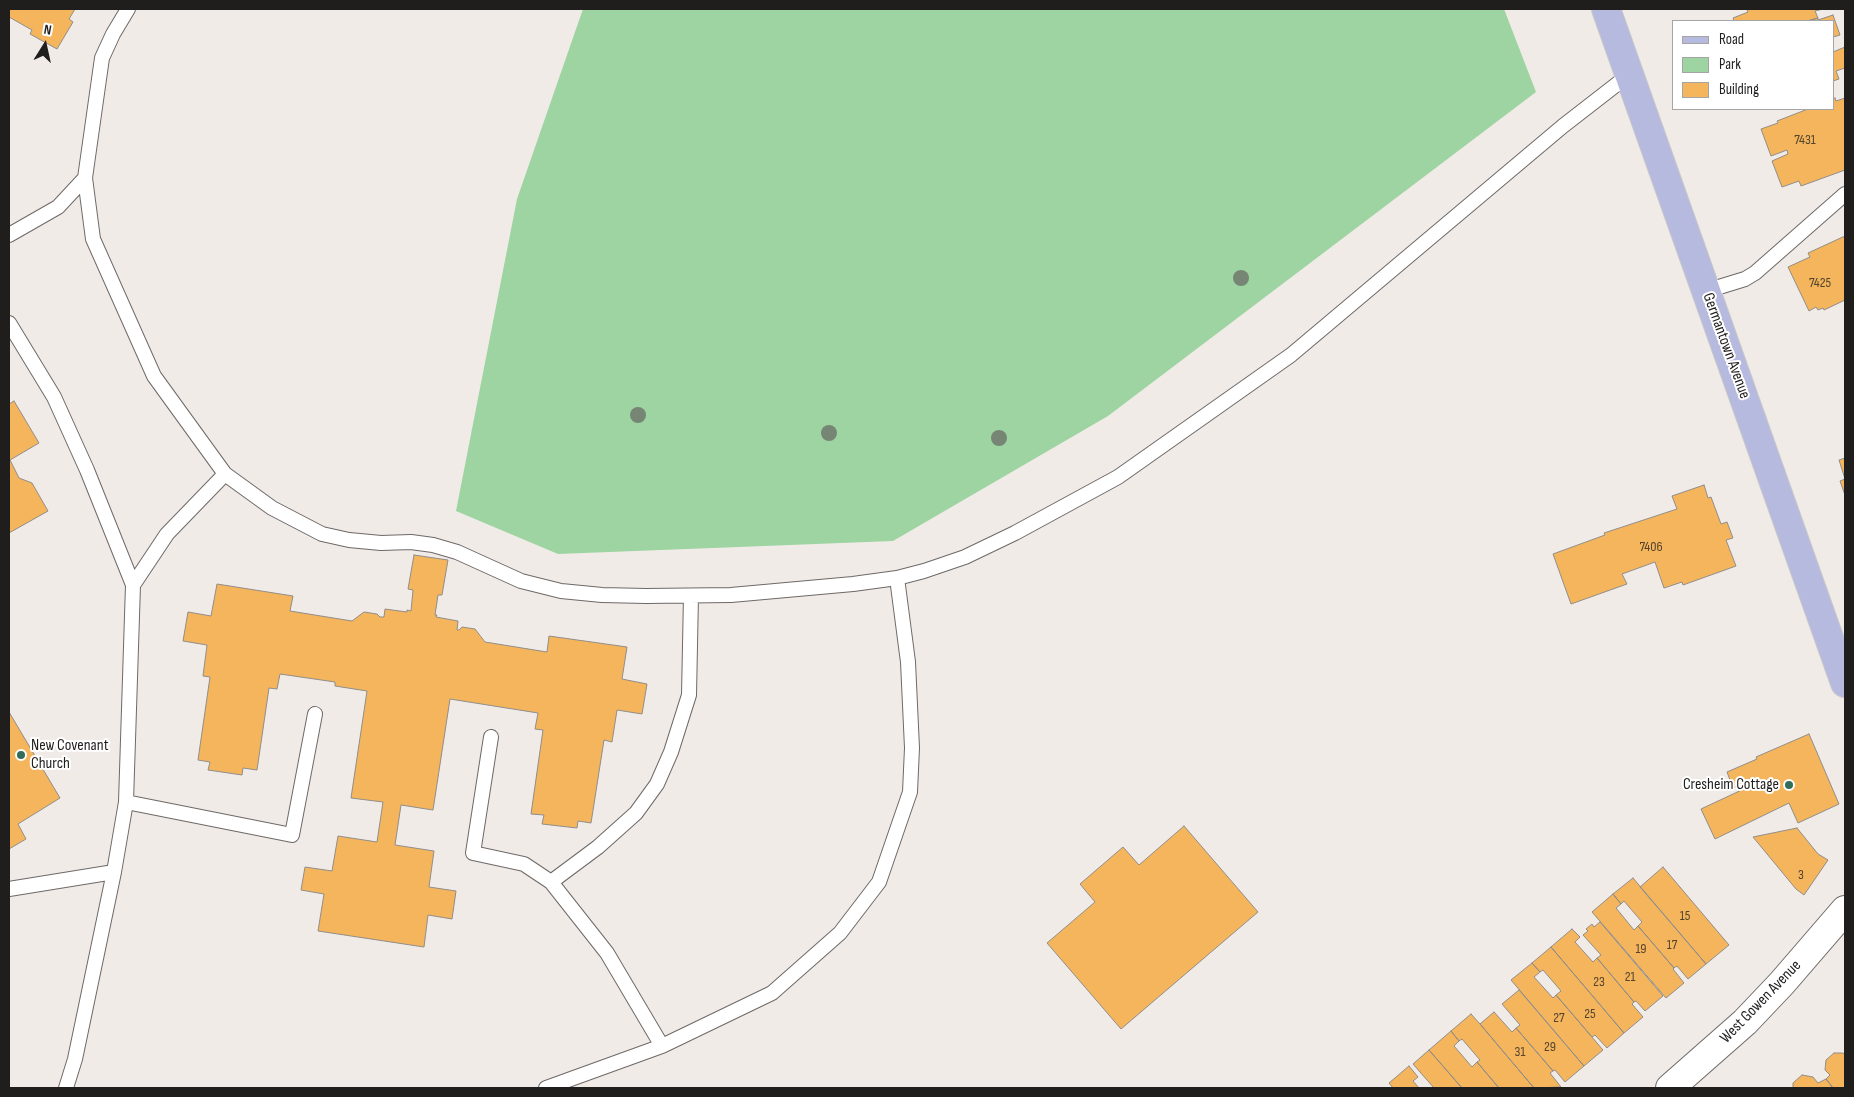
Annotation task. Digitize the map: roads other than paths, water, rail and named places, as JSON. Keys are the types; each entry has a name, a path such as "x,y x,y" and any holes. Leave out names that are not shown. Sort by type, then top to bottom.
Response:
{"main road":[{"name":"Germantown Avenue","path":"1606,9 1845,683"}],"street":[{"name":"West Gowen Avenue","path":"1670,1088 1745,1022 1782,983 1845,910"}],"lane":[{"path":"128,9 113,34 102,58 86,178 93,239 154,376 225,474 272,508 322,534 349,540 381,543 411,542 432,545 457,552 521,581 561,591 646,596 692,596 788,590 897,578 965,557 1014,533 1118,477 1291,355 1563,126 1630,74"},
{"path":"9,235 58,207 86,178"},
{"path":"1706,291 1755,273 1845,194"},
{"path":"9,323 54,397 87,470 133,585 126,802 114,872 75,1059 66,1088"},
{"path":"133,585 167,534 225,474"},
{"path":"546,1088 662,1046 772,993 840,934 879,882 910,792 912,748 908,662 897,578"},
{"path":"551,882 598,847 636,813 657,784 671,752 690,695 692,596"},
{"path":"126,802 292,835 315,714"},
{"path":"491,737 473,853 524,864 551,882 607,953 662,1046"},
{"path":"9,888 114,872"}],"place":[{"name":"New Covenant Church","path":"21,755"},
{"name":"Cresheim Cottage","path":"1789,785"}]}
